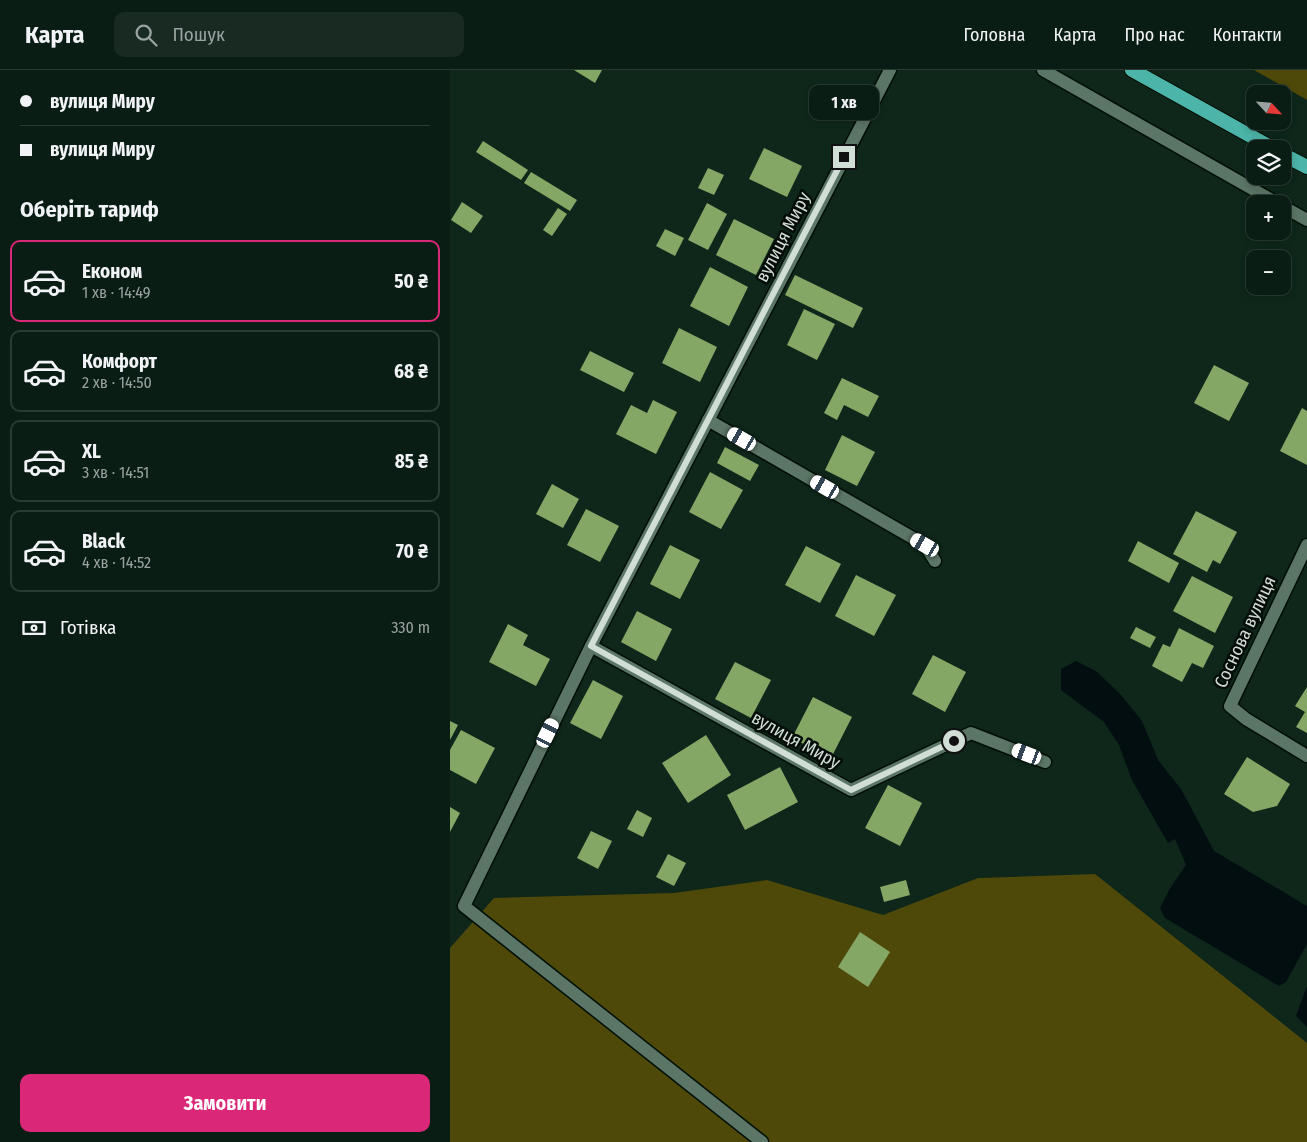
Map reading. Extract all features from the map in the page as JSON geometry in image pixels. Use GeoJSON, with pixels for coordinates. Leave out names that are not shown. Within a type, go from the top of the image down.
{"type":"FeatureCollection","features":[{"type":"Feature","properties":{"kind":"highway"},"geometry":{"type":"LineString","coordinates":[[1132,70],[1258,140]]}},
{"type":"Feature","properties":{"kind":"highway"},"geometry":{"type":"LineString","coordinates":[[1291,159],[1307,167]]}},
{"type":"Feature","properties":{"kind":"street","name":"вулиця Миру"},"geometry":{"type":"LineString","coordinates":[[762,1142],[464,906],[591,646],[890,70]]}},
{"type":"Feature","properties":{"kind":"street"},"geometry":{"type":"LineString","coordinates":[[1043,70],[1263,195]]}},
{"type":"Feature","properties":{"kind":"street"},"geometry":{"type":"LineString","coordinates":[[1291,211],[1307,220]]}},
{"type":"Feature","properties":{"kind":"street"},"geometry":{"type":"LineString","coordinates":[[708,420],[925,545],[936,561]]}},
{"type":"Feature","properties":{"kind":"street","name":"Соснова вулиця"},"geometry":{"type":"LineString","coordinates":[[1307,545],[1230,706],[1246,719],[1307,756]]}},
{"type":"Feature","properties":{"kind":"street","name":"вулиця Миру"},"geometry":{"type":"LineString","coordinates":[[591,646],[851,790],[971,733],[1045,762]]}},
{"type":"Feature","properties":{"kind":"shaded area"},"geometry":{"type":"Polygon","coordinates":[[[1254,70],[1307,70],[1307,100],[1291,91],[1291,85],[1280,85],[1254,70]]]}},
{"type":"Feature","properties":{"kind":"shaded area"},"geometry":{"type":"Polygon","coordinates":[[[1076,661],[1096,671],[1120,694],[1142,721],[1158,760],[1181,789],[1214,851],[1307,906],[1307,944],[1286,982],[1279,986],[1165,918],[1160,908],[1169,890],[1186,865],[1175,839],[1168,843],[1132,780],[1119,745],[1104,722],[1061,690],[1061,669],[1076,661]]]}},
{"type":"Feature","properties":{"kind":"shaded area"},"geometry":{"type":"Polygon","coordinates":[[[1095,874],[1307,1043],[1307,1142],[450,1142],[450,948],[494,898],[674,893],[767,880],[883,915],[978,878],[1095,874]]]}},
{"type":"Feature","properties":{"kind":"shaded area"},"geometry":{"type":"Polygon","coordinates":[[[1307,986],[1307,1027],[1296,1016],[1307,986]]]}},
{"type":"Feature","properties":{"kind":"building"},"geometry":{"type":"Polygon","coordinates":[[[574,70],[602,70],[595,83],[574,70]]]}},
{"type":"Feature","properties":{"kind":"building"},"geometry":{"type":"Polygon","coordinates":[[[483,141],[528,170],[521,180],[476,152],[483,141]]]}},
{"type":"Feature","properties":{"kind":"building"},"geometry":{"type":"Polygon","coordinates":[[[764,148],[802,166],[787,197],[749,179],[764,148]]]}},
{"type":"Feature","properties":{"kind":"building"},"geometry":{"type":"Polygon","coordinates":[[[708,168],[724,175],[714,195],[698,188],[708,168]]]}},
{"type":"Feature","properties":{"kind":"building"},"geometry":{"type":"Polygon","coordinates":[[[531,172],[577,200],[570,211],[524,183],[531,172]]]}},
{"type":"Feature","properties":{"kind":"building"},"geometry":{"type":"Polygon","coordinates":[[[462,202],[483,216],[471,233],[451,220],[462,202]]]}},
{"type":"Feature","properties":{"kind":"building"},"geometry":{"type":"Polygon","coordinates":[[[707,203],[727,214],[708,250],[688,240],[707,203]]]}},
{"type":"Feature","properties":{"kind":"building"},"geometry":{"type":"Polygon","coordinates":[[[558,208],[567,214],[552,236],[543,230],[558,208]]]}},
{"type":"Feature","properties":{"kind":"building"},"geometry":{"type":"Polygon","coordinates":[[[734,219],[774,239],[756,275],[716,255],[734,219]]]}},
{"type":"Feature","properties":{"kind":"building"},"geometry":{"type":"Polygon","coordinates":[[[665,229],[684,238],[675,256],[656,246],[665,229]]]}},
{"type":"Feature","properties":{"kind":"building"},"geometry":{"type":"Polygon","coordinates":[[[710,267],[748,287],[729,326],[690,306],[710,267]]]}},
{"type":"Feature","properties":{"kind":"building"},"geometry":{"type":"Polygon","coordinates":[[[795,275],[863,308],[853,328],[785,295],[795,275]]]}},
{"type":"Feature","properties":{"kind":"building"},"geometry":{"type":"Polygon","coordinates":[[[804,309],[835,324],[817,360],[787,345],[804,309]]]}},
{"type":"Feature","properties":{"kind":"building"},"geometry":{"type":"Polygon","coordinates":[[[679,328],[717,347],[700,382],[662,363],[679,328]]]}},
{"type":"Feature","properties":{"kind":"building"},"geometry":{"type":"Polygon","coordinates":[[[590,351],[634,373],[624,392],[580,370],[590,351]]]}},
{"type":"Feature","properties":{"kind":"building"},"geometry":{"type":"Polygon","coordinates":[[[1214,365],[1249,383],[1229,421],[1194,403],[1214,365]]]}},
{"type":"Feature","properties":{"kind":"building"},"geometry":{"type":"Polygon","coordinates":[[[842,378],[879,396],[868,417],[844,405],[837,420],[824,413],[842,378]]]}},
{"type":"Feature","properties":{"kind":"building"},"geometry":{"type":"Polygon","coordinates":[[[653,400],[677,412],[656,454],[616,434],[631,405],[647,413],[653,400]]]}},
{"type":"Feature","properties":{"kind":"building"},"geometry":{"type":"Polygon","coordinates":[[[1302,408],[1307,411],[1307,465],[1280,451],[1302,408]]]}},
{"type":"Feature","properties":{"kind":"building"},"geometry":{"type":"Polygon","coordinates":[[[842,435],[875,452],[857,486],[825,470],[842,435]]]}},
{"type":"Feature","properties":{"kind":"building"},"geometry":{"type":"Polygon","coordinates":[[[725,447],[759,465],[750,481],[717,463],[725,447]]]}},
{"type":"Feature","properties":{"kind":"building"},"geometry":{"type":"Polygon","coordinates":[[[710,472],[743,490],[721,529],[689,512],[710,472]]]}},
{"type":"Feature","properties":{"kind":"building"},"geometry":{"type":"Polygon","coordinates":[[[552,484],[579,499],[563,528],[536,514],[552,484]]]}},
{"type":"Feature","properties":{"kind":"building"},"geometry":{"type":"Polygon","coordinates":[[[586,509],[619,526],[600,562],[567,545],[586,509]]]}},
{"type":"Feature","properties":{"kind":"building"},"geometry":{"type":"Polygon","coordinates":[[[1196,511],[1237,532],[1220,564],[1213,560],[1207,572],[1173,554],[1196,511]]]}},
{"type":"Feature","properties":{"kind":"building"},"geometry":{"type":"Polygon","coordinates":[[[1138,541],[1179,563],[1169,583],[1128,561],[1138,541]]]}},
{"type":"Feature","properties":{"kind":"building"},"geometry":{"type":"Polygon","coordinates":[[[670,545],[700,560],[680,599],[650,584],[670,545]]]}},
{"type":"Feature","properties":{"kind":"building"},"geometry":{"type":"Polygon","coordinates":[[[806,546],[841,564],[820,603],[785,585],[806,546]]]}},
{"type":"Feature","properties":{"kind":"building"},"geometry":{"type":"Polygon","coordinates":[[[856,575],[896,595],[874,636],[835,616],[856,575]]]}},
{"type":"Feature","properties":{"kind":"building"},"geometry":{"type":"Polygon","coordinates":[[[1192,576],[1233,597],[1215,633],[1173,611],[1192,576]]]}},
{"type":"Feature","properties":{"kind":"building"},"geometry":{"type":"Polygon","coordinates":[[[637,611],[672,629],[656,661],[621,642],[637,611]]]}},
{"type":"Feature","properties":{"kind":"building"},"geometry":{"type":"Polygon","coordinates":[[[508,624],[528,635],[523,645],[550,659],[536,686],[489,662],[508,624]]]}},
{"type":"Feature","properties":{"kind":"building"},"geometry":{"type":"Polygon","coordinates":[[[1136,627],[1156,637],[1150,648],[1130,638],[1136,627]]]}},
{"type":"Feature","properties":{"kind":"building"},"geometry":{"type":"Polygon","coordinates":[[[1179,628],[1214,646],[1203,668],[1192,663],[1182,682],[1152,666],[1163,644],[1170,647],[1179,628]]]}},
{"type":"Feature","properties":{"kind":"building"},"geometry":{"type":"Polygon","coordinates":[[[933,655],[966,672],[945,712],[912,694],[933,655]]]}},
{"type":"Feature","properties":{"kind":"building"},"geometry":{"type":"Polygon","coordinates":[[[735,662],[771,680],[751,718],[715,699],[735,662]]]}},
{"type":"Feature","properties":{"kind":"building"},"geometry":{"type":"Polygon","coordinates":[[[593,680],[623,696],[601,739],[570,723],[593,680]]]}},
{"type":"Feature","properties":{"kind":"building"},"geometry":{"type":"Polygon","coordinates":[[[1307,687],[1307,733],[1296,727],[1305,712],[1295,706],[1307,687]]]}},
{"type":"Feature","properties":{"kind":"building"},"geometry":{"type":"Polygon","coordinates":[[[813,697],[852,717],[831,758],[792,738],[813,697]]]}},
{"type":"Feature","properties":{"kind":"building"},"geometry":{"type":"Polygon","coordinates":[[[450,721],[458,725],[450,740],[450,721]]]}},
{"type":"Feature","properties":{"kind":"building"},"geometry":{"type":"Polygon","coordinates":[[[461,730],[495,748],[476,784],[450,770],[450,750],[461,730]]]}},
{"type":"Feature","properties":{"kind":"building"},"geometry":{"type":"Polygon","coordinates":[[[706,735],[731,775],[688,803],[662,763],[706,735]]]}},
{"type":"Feature","properties":{"kind":"building"},"geometry":{"type":"Polygon","coordinates":[[[1247,757],[1290,784],[1277,806],[1253,812],[1224,794],[1247,757]]]}},
{"type":"Feature","properties":{"kind":"building"},"geometry":{"type":"Polygon","coordinates":[[[780,767],[798,802],[745,830],[727,795],[780,767]]]}},
{"type":"Feature","properties":{"kind":"building"},"geometry":{"type":"Polygon","coordinates":[[[888,785],[922,803],[900,846],[865,828],[888,785]]]}},
{"type":"Feature","properties":{"kind":"building"},"geometry":{"type":"Polygon","coordinates":[[[450,807],[460,813],[450,832],[450,807]]]}},
{"type":"Feature","properties":{"kind":"building"},"geometry":{"type":"Polygon","coordinates":[[[637,810],[652,818],[643,837],[627,829],[637,810]]]}},
{"type":"Feature","properties":{"kind":"building"},"geometry":{"type":"Polygon","coordinates":[[[591,831],[612,841],[598,869],[577,858],[591,831]]]}},
{"type":"Feature","properties":{"kind":"building"},"geometry":{"type":"Polygon","coordinates":[[[668,854],[686,863],[674,886],[656,877],[668,854]]]}},
{"type":"Feature","properties":{"kind":"building"},"geometry":{"type":"Polygon","coordinates":[[[906,880],[910,895],[884,902],[880,887],[906,880]]]}},
{"type":"Feature","properties":{"kind":"building"},"geometry":{"type":"Polygon","coordinates":[[[860,932],[890,952],[868,987],[838,967],[860,932]]]}},
{"type":"Feature","properties":{"kind":"route"},"geometry":{"type":"LineString","coordinates":[[844,157],[591,646],[851,790],[954,741]]}}]}
